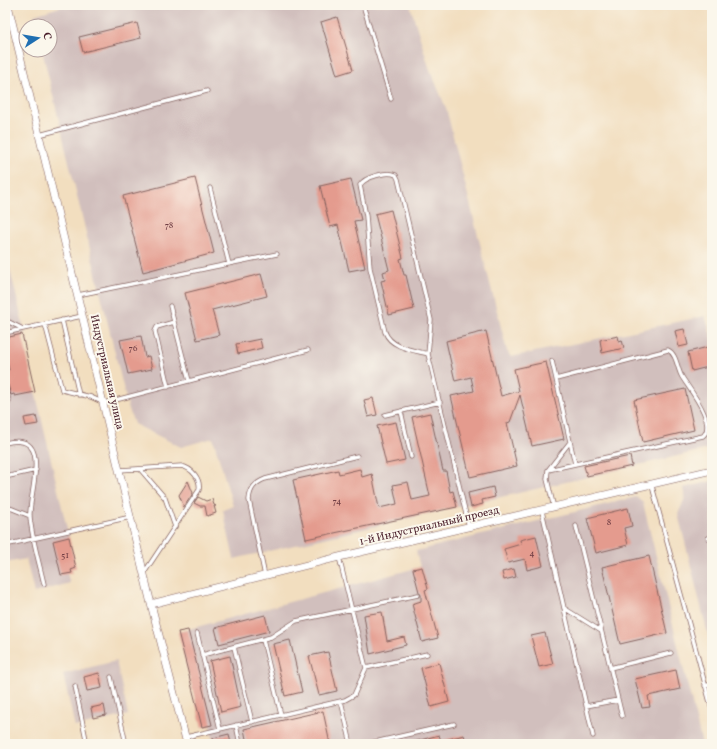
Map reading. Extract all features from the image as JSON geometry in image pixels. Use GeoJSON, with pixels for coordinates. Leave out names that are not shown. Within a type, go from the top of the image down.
{"type":"FeatureCollection","features":[{"type":"Feature","properties":{"kind":"street","name":"Индустриальная улица"},"geometry":{"type":"LineString","coordinates":[[8,5],[151,604],[186,741]]}},
{"type":"Feature","properties":{"kind":"street","name":"1-й Индустриальный проезд"},"geometry":{"type":"LineString","coordinates":[[151,604],[469,527],[652,486],[712,470]]}},
{"type":"Feature","properties":{"kind":"lane"},"geometry":{"type":"LineString","coordinates":[[363,5],[390,99]]}},
{"type":"Feature","properties":{"kind":"lane"},"geometry":{"type":"LineString","coordinates":[[39,135],[207,91]]}},
{"type":"Feature","properties":{"kind":"lane"},"geometry":{"type":"LineString","coordinates":[[428,354],[396,345],[388,339],[385,332],[370,268],[366,216],[360,190],[360,185],[365,179],[388,173],[396,175],[398,179],[431,320],[428,354],[469,527]]}},
{"type":"Feature","properties":{"kind":"lane"},"geometry":{"type":"LineString","coordinates":[[210,188],[229,264]]}},
{"type":"Feature","properties":{"kind":"lane"},"geometry":{"type":"LineString","coordinates":[[78,295],[277,254]]}},
{"type":"Feature","properties":{"kind":"lane"},"geometry":{"type":"LineString","coordinates":[[170,306],[189,382]]}},
{"type":"Feature","properties":{"kind":"lane"},"geometry":{"type":"LineString","coordinates":[[5,333],[83,316]]}},
{"type":"Feature","properties":{"kind":"lane"},"geometry":{"type":"LineString","coordinates":[[5,320],[22,329]]}},
{"type":"Feature","properties":{"kind":"lane"},"geometry":{"type":"LineString","coordinates":[[62,320],[78,394]]}},
{"type":"Feature","properties":{"kind":"lane"},"geometry":{"type":"LineString","coordinates":[[168,387],[155,331],[157,327],[174,322]]}},
{"type":"Feature","properties":{"kind":"lane"},"geometry":{"type":"LineString","coordinates":[[45,324],[60,387],[65,392],[91,397],[104,403],[308,350]]}},
{"type":"Feature","properties":{"kind":"lane"},"geometry":{"type":"LineString","coordinates":[[548,470],[703,436],[710,429],[710,418],[707,412],[682,376],[673,353],[668,350],[556,378]]}},
{"type":"Feature","properties":{"kind":"lane"},"geometry":{"type":"LineString","coordinates":[[552,362],[575,464]]}},
{"type":"Feature","properties":{"kind":"lane"},"geometry":{"type":"LineString","coordinates":[[5,386],[9,401],[5,409]]}},
{"type":"Feature","properties":{"kind":"lane"},"geometry":{"type":"LineString","coordinates":[[385,415],[440,402]]}},
{"type":"Feature","properties":{"kind":"lane"},"geometry":{"type":"LineString","coordinates":[[401,411],[411,457]]}},
{"type":"Feature","properties":{"kind":"lane"},"geometry":{"type":"LineString","coordinates":[[5,443],[18,441],[28,445],[34,454],[36,470],[30,516],[44,584]]}},
{"type":"Feature","properties":{"kind":"lane"},"geometry":{"type":"LineString","coordinates":[[554,508],[547,479],[548,470],[570,442]]}},
{"type":"Feature","properties":{"kind":"lane"},"geometry":{"type":"LineString","coordinates":[[265,576],[249,500],[250,492],[253,486],[265,479],[357,456]]}},
{"type":"Feature","properties":{"kind":"lane"},"geometry":{"type":"LineString","coordinates":[[120,470],[181,466],[190,470],[197,477],[200,485],[199,490],[144,573]]}},
{"type":"Feature","properties":{"kind":"lane"},"geometry":{"type":"LineString","coordinates":[[140,469],[165,498],[175,527]]}},
{"type":"Feature","properties":{"kind":"lane"},"geometry":{"type":"LineString","coordinates":[[5,477],[36,470]]}},
{"type":"Feature","properties":{"kind":"lane"},"geometry":{"type":"LineString","coordinates":[[652,486],[712,710]]}},
{"type":"Feature","properties":{"kind":"lane"},"geometry":{"type":"LineString","coordinates":[[5,506],[30,516]]}},
{"type":"Feature","properties":{"kind":"lane"},"geometry":{"type":"LineString","coordinates":[[542,511],[592,736]]}},
{"type":"Feature","properties":{"kind":"lane"},"geometry":{"type":"LineString","coordinates":[[5,544],[131,517]]}},
{"type":"Feature","properties":{"kind":"lane"},"geometry":{"type":"LineString","coordinates":[[576,526],[622,716]]}},
{"type":"Feature","properties":{"kind":"lane"},"geometry":{"type":"LineString","coordinates":[[186,741],[220,729],[341,701],[354,695],[366,668],[339,558]]}},
{"type":"Feature","properties":{"kind":"lane"},"geometry":{"type":"LineString","coordinates":[[202,655],[263,640],[275,635],[296,621],[418,595]]}},
{"type":"Feature","properties":{"kind":"lane"},"geometry":{"type":"LineString","coordinates":[[564,608],[601,631]]}},
{"type":"Feature","properties":{"kind":"lane"},"geometry":{"type":"LineString","coordinates":[[197,633],[220,729]]}},
{"type":"Feature","properties":{"kind":"lane"},"geometry":{"type":"LineString","coordinates":[[263,640],[281,715]]}},
{"type":"Feature","properties":{"kind":"lane"},"geometry":{"type":"LineString","coordinates":[[234,647],[252,722]]}},
{"type":"Feature","properties":{"kind":"lane"},"geometry":{"type":"LineString","coordinates":[[610,668],[671,653]]}},
{"type":"Feature","properties":{"kind":"lane"},"geometry":{"type":"LineString","coordinates":[[366,668],[427,654]]}},
{"type":"Feature","properties":{"kind":"lane"},"geometry":{"type":"LineString","coordinates":[[111,677],[126,744]]}},
{"type":"Feature","properties":{"kind":"lane"},"geometry":{"type":"LineString","coordinates":[[705,686],[712,684]]}},
{"type":"Feature","properties":{"kind":"lane"},"geometry":{"type":"LineString","coordinates":[[74,686],[87,744]]}},
{"type":"Feature","properties":{"kind":"lane"},"geometry":{"type":"LineString","coordinates":[[586,706],[618,700]]}},
{"type":"Feature","properties":{"kind":"lane"},"geometry":{"type":"LineString","coordinates":[[341,701],[351,744]]}},
{"type":"Feature","properties":{"kind":"lane"},"geometry":{"type":"LineString","coordinates":[[366,744],[454,724]]}},
{"type":"Feature","properties":{"kind":"lane"},"geometry":{"type":"LineString","coordinates":[[236,726],[240,744]]}},
{"type":"Feature","properties":{"kind":"shaded area"},"geometry":{"type":"Polygon","coordinates":[[[66,5],[410,5],[429,67],[446,108],[507,351],[511,357],[705,316],[712,339],[712,448],[234,559],[223,510],[233,506],[213,438],[181,447],[134,424],[127,403],[44,58],[58,58],[58,18],[35,18],[34,15],[66,5]]]}},
{"type":"Feature","properties":{"kind":"shaded area"},"geometry":{"type":"Polygon","coordinates":[[[5,248],[25,333],[22,334],[76,568],[72,569],[72,573],[67,574],[70,583],[34,593],[26,559],[5,563],[5,248]]]}},
{"type":"Feature","properties":{"kind":"shaded area"},"geometry":{"type":"Polygon","coordinates":[[[712,481],[712,651],[678,514],[685,498],[683,488],[712,481]]]}},
{"type":"Feature","properties":{"kind":"shaded area"},"geometry":{"type":"Polygon","coordinates":[[[636,497],[643,503],[702,744],[214,744],[210,726],[202,727],[178,632],[420,567],[416,551],[636,497]]]}},
{"type":"Feature","properties":{"kind":"shaded area"},"geometry":{"type":"Polygon","coordinates":[[[116,661],[128,715],[75,727],[63,674],[116,661]]]}},
{"type":"Feature","properties":{"kind":"building"},"geometry":{"type":"Polygon","coordinates":[[[337,17],[353,70],[337,75],[321,22],[337,17]]]}},
{"type":"Feature","properties":{"kind":"building"},"geometry":{"type":"Polygon","coordinates":[[[137,23],[141,38],[83,52],[79,37],[137,23]]]}},
{"type":"Feature","properties":{"kind":"building"},"geometry":{"type":"Polygon","coordinates":[[[195,178],[214,253],[143,272],[123,196],[195,178]]]}},
{"type":"Feature","properties":{"kind":"building"},"geometry":{"type":"Polygon","coordinates":[[[351,179],[361,220],[354,221],[365,268],[349,271],[338,225],[330,227],[320,186],[351,179]]]}},
{"type":"Feature","properties":{"kind":"building"},"geometry":{"type":"Polygon","coordinates":[[[391,210],[403,258],[400,259],[404,275],[406,275],[414,309],[389,315],[381,281],[385,280],[383,272],[389,270],[375,214],[391,210]]]}},
{"type":"Feature","properties":{"kind":"building"},"geometry":{"type":"Polygon","coordinates":[[[261,274],[267,296],[212,310],[219,335],[197,340],[185,293],[261,274]]]}},
{"type":"Feature","properties":{"kind":"building"},"geometry":{"type":"Polygon","coordinates":[[[684,329],[688,345],[679,347],[675,331],[684,329]]]}},
{"type":"Feature","properties":{"kind":"building"},"geometry":{"type":"Polygon","coordinates":[[[486,331],[501,396],[519,391],[514,369],[546,362],[564,439],[532,446],[520,395],[510,422],[507,423],[517,466],[470,477],[451,396],[474,391],[471,377],[455,381],[446,341],[486,331]]]}},
{"type":"Feature","properties":{"kind":"building"},"geometry":{"type":"Polygon","coordinates":[[[22,334],[35,392],[15,396],[14,394],[11,395],[8,385],[5,383],[5,370],[9,370],[5,352],[5,338],[22,334]]]}},
{"type":"Feature","properties":{"kind":"building"},"geometry":{"type":"Polygon","coordinates":[[[141,336],[145,357],[149,356],[152,369],[128,374],[120,340],[141,336]]]}},
{"type":"Feature","properties":{"kind":"building"},"geometry":{"type":"Polygon","coordinates":[[[618,336],[619,341],[622,340],[624,348],[602,353],[600,340],[618,336]]]}},
{"type":"Feature","properties":{"kind":"building"},"geometry":{"type":"Polygon","coordinates":[[[260,339],[262,348],[238,354],[236,344],[260,339]]]}},
{"type":"Feature","properties":{"kind":"building"},"geometry":{"type":"Polygon","coordinates":[[[712,346],[712,366],[692,371],[688,352],[712,346]]]}},
{"type":"Feature","properties":{"kind":"building"},"geometry":{"type":"Polygon","coordinates":[[[685,389],[694,430],[643,442],[634,400],[685,389]]]}},
{"type":"Feature","properties":{"kind":"building"},"geometry":{"type":"Polygon","coordinates":[[[373,398],[377,415],[368,417],[364,400],[373,398]]]}},
{"type":"Feature","properties":{"kind":"building"},"geometry":{"type":"Polygon","coordinates":[[[430,413],[443,471],[446,471],[450,492],[453,491],[457,507],[306,539],[293,480],[338,470],[339,474],[360,469],[362,477],[372,474],[379,508],[397,504],[393,485],[408,482],[412,500],[430,496],[412,417],[430,413]]]}},
{"type":"Feature","properties":{"kind":"building"},"geometry":{"type":"Polygon","coordinates":[[[36,416],[38,424],[26,426],[24,418],[36,416]]]}},
{"type":"Feature","properties":{"kind":"building"},"geometry":{"type":"Polygon","coordinates":[[[396,422],[405,460],[386,464],[377,426],[396,422]]]}},
{"type":"Feature","properties":{"kind":"building"},"geometry":{"type":"Polygon","coordinates":[[[630,456],[632,466],[587,476],[584,466],[630,456]]]}},
{"type":"Feature","properties":{"kind":"building"},"geometry":{"type":"Polygon","coordinates":[[[188,481],[193,493],[184,507],[179,495],[188,481]]]}},
{"type":"Feature","properties":{"kind":"building"},"geometry":{"type":"Polygon","coordinates":[[[493,487],[495,497],[482,500],[483,504],[471,507],[468,493],[493,487]]]}},
{"type":"Feature","properties":{"kind":"building"},"geometry":{"type":"Polygon","coordinates":[[[198,497],[206,501],[212,499],[214,505],[216,506],[214,506],[216,513],[207,516],[205,506],[200,506],[194,503],[198,497]]]}},
{"type":"Feature","properties":{"kind":"building"},"geometry":{"type":"Polygon","coordinates":[[[628,508],[632,526],[624,528],[628,545],[596,553],[587,518],[628,508]]]}},
{"type":"Feature","properties":{"kind":"building"},"geometry":{"type":"Polygon","coordinates":[[[536,536],[543,566],[527,570],[525,559],[508,563],[504,549],[521,544],[520,540],[536,536]]]}},
{"type":"Feature","properties":{"kind":"building"},"geometry":{"type":"Polygon","coordinates":[[[69,537],[76,568],[71,570],[72,573],[61,575],[53,541],[69,537]]]}},
{"type":"Feature","properties":{"kind":"building"},"geometry":{"type":"Polygon","coordinates":[[[649,556],[667,633],[620,644],[602,567],[649,556]]]}},
{"type":"Feature","properties":{"kind":"building"},"geometry":{"type":"Polygon","coordinates":[[[422,567],[428,589],[425,590],[438,638],[422,642],[412,604],[421,601],[421,595],[413,569],[422,567]]]}},
{"type":"Feature","properties":{"kind":"building"},"geometry":{"type":"Polygon","coordinates":[[[514,569],[516,577],[504,580],[502,572],[514,569]]]}},
{"type":"Feature","properties":{"kind":"building"},"geometry":{"type":"Polygon","coordinates":[[[382,612],[387,641],[404,637],[406,645],[370,654],[364,615],[382,612]]]}},
{"type":"Feature","properties":{"kind":"building"},"geometry":{"type":"Polygon","coordinates":[[[265,615],[269,631],[219,644],[215,628],[265,615]]]}},
{"type":"Feature","properties":{"kind":"building"},"geometry":{"type":"Polygon","coordinates":[[[188,630],[212,725],[202,727],[178,632],[188,630]]]}},
{"type":"Feature","properties":{"kind":"building"},"geometry":{"type":"Polygon","coordinates":[[[545,633],[553,664],[539,667],[531,636],[545,633]]]}},
{"type":"Feature","properties":{"kind":"building"},"geometry":{"type":"Polygon","coordinates":[[[290,640],[302,692],[285,696],[273,644],[290,640]]]}},
{"type":"Feature","properties":{"kind":"building"},"geometry":{"type":"Polygon","coordinates":[[[328,652],[337,691],[319,695],[309,656],[328,652]]]}},
{"type":"Feature","properties":{"kind":"building"},"geometry":{"type":"Polygon","coordinates":[[[230,656],[241,707],[221,712],[210,661],[230,656]]]}},
{"type":"Feature","properties":{"kind":"building"},"geometry":{"type":"Polygon","coordinates":[[[439,663],[449,702],[431,707],[421,668],[439,663]]]}},
{"type":"Feature","properties":{"kind":"building"},"geometry":{"type":"Polygon","coordinates":[[[676,670],[680,689],[648,696],[650,707],[642,708],[635,679],[676,670]]]}},
{"type":"Feature","properties":{"kind":"building"},"geometry":{"type":"Polygon","coordinates":[[[99,673],[102,688],[87,691],[84,677],[99,673]]]}},
{"type":"Feature","properties":{"kind":"building"},"geometry":{"type":"Polygon","coordinates":[[[104,705],[106,715],[93,718],[91,708],[104,705]]]}},
{"type":"Feature","properties":{"kind":"building"},"geometry":{"type":"Polygon","coordinates":[[[323,711],[330,744],[247,744],[244,729],[323,711]]]}},
{"type":"Feature","properties":{"kind":"building"},"geometry":{"type":"Polygon","coordinates":[[[229,734],[231,744],[214,744],[213,738],[229,734]]]}},
{"type":"Feature","properties":{"kind":"building"},"geometry":{"type":"Polygon","coordinates":[[[439,735],[441,741],[464,735],[467,744],[413,744],[413,742],[439,735]]]}}]}
